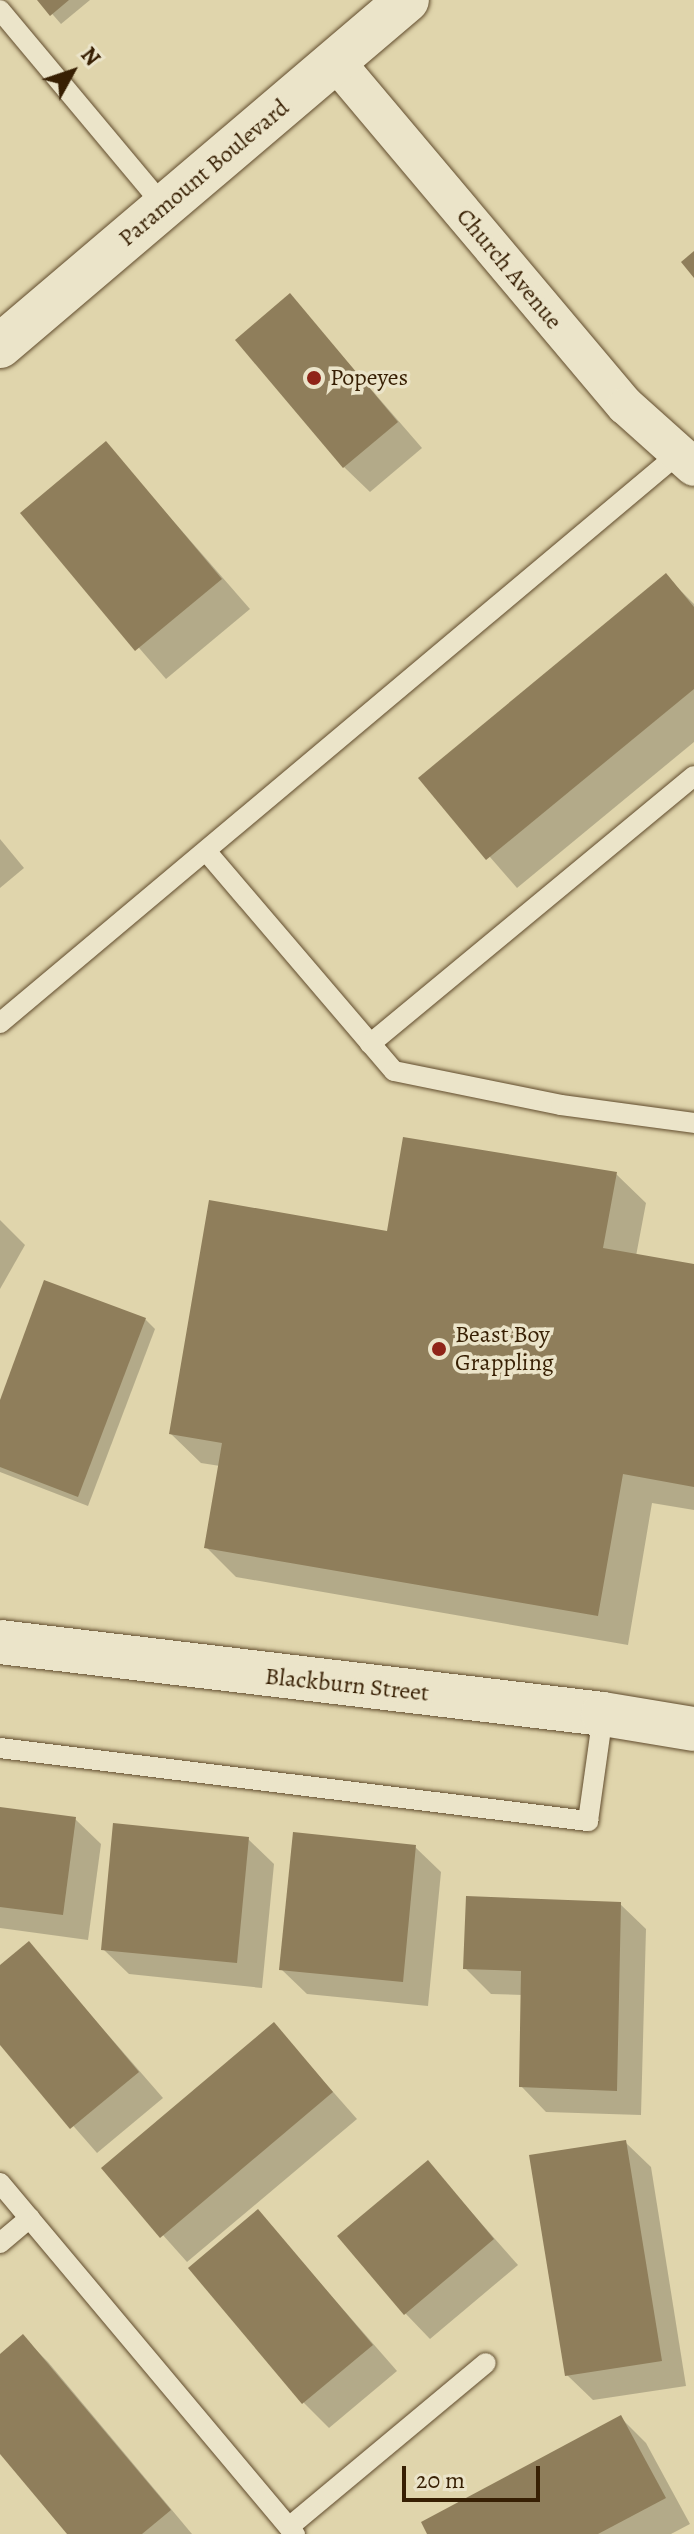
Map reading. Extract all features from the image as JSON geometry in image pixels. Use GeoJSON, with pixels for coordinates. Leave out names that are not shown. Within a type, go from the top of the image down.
{"type":"FeatureCollection","features":[{"type":"Feature","properties":{"kind":"street","name":"Paramount Boulevard"},"geometry":{"type":"LineString","coordinates":[[0,346],[407,0]]}},
{"type":"Feature","properties":{"kind":"street","name":"Church Avenue"},"geometry":{"type":"LineString","coordinates":[[335,61],[585,359],[686,461]]}},
{"type":"Feature","properties":{"kind":"street","name":"Blackburn Street"},"geometry":{"type":"LineString","coordinates":[[0,1642],[603,1714],[694,1729]]}},
{"type":"Feature","properties":{"kind":"lane"},"geometry":{"type":"LineString","coordinates":[[0,10],[164,206]]}},
{"type":"Feature","properties":{"kind":"lane"},"geometry":{"type":"LineString","coordinates":[[0,1023],[206,851],[686,461]]}},
{"type":"Feature","properties":{"kind":"lane"},"geometry":{"type":"LineString","coordinates":[[370,1044],[694,776]]}},
{"type":"Feature","properties":{"kind":"lane"},"geometry":{"type":"LineString","coordinates":[[206,851],[394,1071],[561,1105],[694,1123]]}},
{"type":"Feature","properties":{"kind":"lane"},"geometry":{"type":"LineString","coordinates":[[0,1748],[588,1821],[603,1714]]}},
{"type":"Feature","properties":{"kind":"lane"},"geometry":{"type":"LineString","coordinates":[[0,2183],[292,2530],[486,2363]]}},
{"type":"Feature","properties":{"kind":"lane"},"geometry":{"type":"LineString","coordinates":[[0,2243],[30,2218]]}},
{"type":"Feature","properties":{"kind":"building"},"geometry":{"type":"Polygon","coordinates":[[[37,0],[69,0],[50,16],[37,0]]]}},
{"type":"Feature","properties":{"kind":"building"},"geometry":{"type":"Polygon","coordinates":[[[694,251],[694,278],[681,262],[694,251]]]}},
{"type":"Feature","properties":{"kind":"building"},"geometry":{"type":"Polygon","coordinates":[[[290,293],[398,422],[343,468],[235,340],[290,293]]]}},
{"type":"Feature","properties":{"kind":"building"},"geometry":{"type":"Polygon","coordinates":[[[106,441],[222,579],[135,651],[20,513],[106,441]]]}},
{"type":"Feature","properties":{"kind":"building"},"geometry":{"type":"Polygon","coordinates":[[[666,573],[694,607],[694,689],[486,860],[418,778],[666,573]]]}},
{"type":"Feature","properties":{"kind":"building","name":"Beast Boy Grappling"},"geometry":{"type":"Polygon","coordinates":[[[403,1137],[617,1172],[603,1248],[694,1264],[694,1487],[623,1474],[598,1616],[204,1548],[222,1443],[169,1434],[209,1200],[387,1231],[403,1137]]]}},
{"type":"Feature","properties":{"kind":"building"},"geometry":{"type":"Polygon","coordinates":[[[44,1280],[146,1318],[78,1497],[0,1467],[0,1400],[44,1280]]]}},
{"type":"Feature","properties":{"kind":"building"},"geometry":{"type":"Polygon","coordinates":[[[0,1807],[76,1817],[63,1915],[0,1907],[0,1807]]]}},
{"type":"Feature","properties":{"kind":"building"},"geometry":{"type":"Polygon","coordinates":[[[113,1823],[249,1837],[237,1963],[101,1950],[113,1823]]]}},
{"type":"Feature","properties":{"kind":"building"},"geometry":{"type":"Polygon","coordinates":[[[293,1832],[416,1845],[403,1982],[279,1970],[293,1832]]]}},
{"type":"Feature","properties":{"kind":"building"},"geometry":{"type":"Polygon","coordinates":[[[466,1896],[621,1902],[617,2091],[519,2087],[521,1971],[463,1969],[466,1896]]]}},
{"type":"Feature","properties":{"kind":"building"},"geometry":{"type":"Polygon","coordinates":[[[29,1941],[139,2072],[70,2129],[0,2045],[0,1965],[29,1941]]]}},
{"type":"Feature","properties":{"kind":"building"},"geometry":{"type":"Polygon","coordinates":[[[274,2022],[333,2092],[160,2238],[101,2168],[274,2022]]]}},
{"type":"Feature","properties":{"kind":"building"},"geometry":{"type":"Polygon","coordinates":[[[626,2140],[662,2361],[565,2376],[529,2155],[626,2140]]]}},
{"type":"Feature","properties":{"kind":"building"},"geometry":{"type":"Polygon","coordinates":[[[428,2160],[494,2239],[404,2315],[337,2236],[428,2160]]]}},
{"type":"Feature","properties":{"kind":"building"},"geometry":{"type":"Polygon","coordinates":[[[258,2209],[373,2345],[302,2404],[188,2268],[258,2209]]]}},
{"type":"Feature","properties":{"kind":"building"},"geometry":{"type":"Polygon","coordinates":[[[23,2334],[171,2510],[142,2534],[67,2534],[0,2454],[0,2354],[23,2334]]]}},
{"type":"Feature","properties":{"kind":"building"},"geometry":{"type":"Polygon","coordinates":[[[621,2415],[666,2498],[598,2534],[427,2534],[421,2522],[621,2415]]]}},
{"type":"Feature","properties":{"kind":"place","name":"Popeyes"},"geometry":{"type":"Point","coordinates":[314,378]}},
{"type":"Feature","properties":{"kind":"place","name":"Beast Boy Grappling"},"geometry":{"type":"Point","coordinates":[439,1349]}}]}
